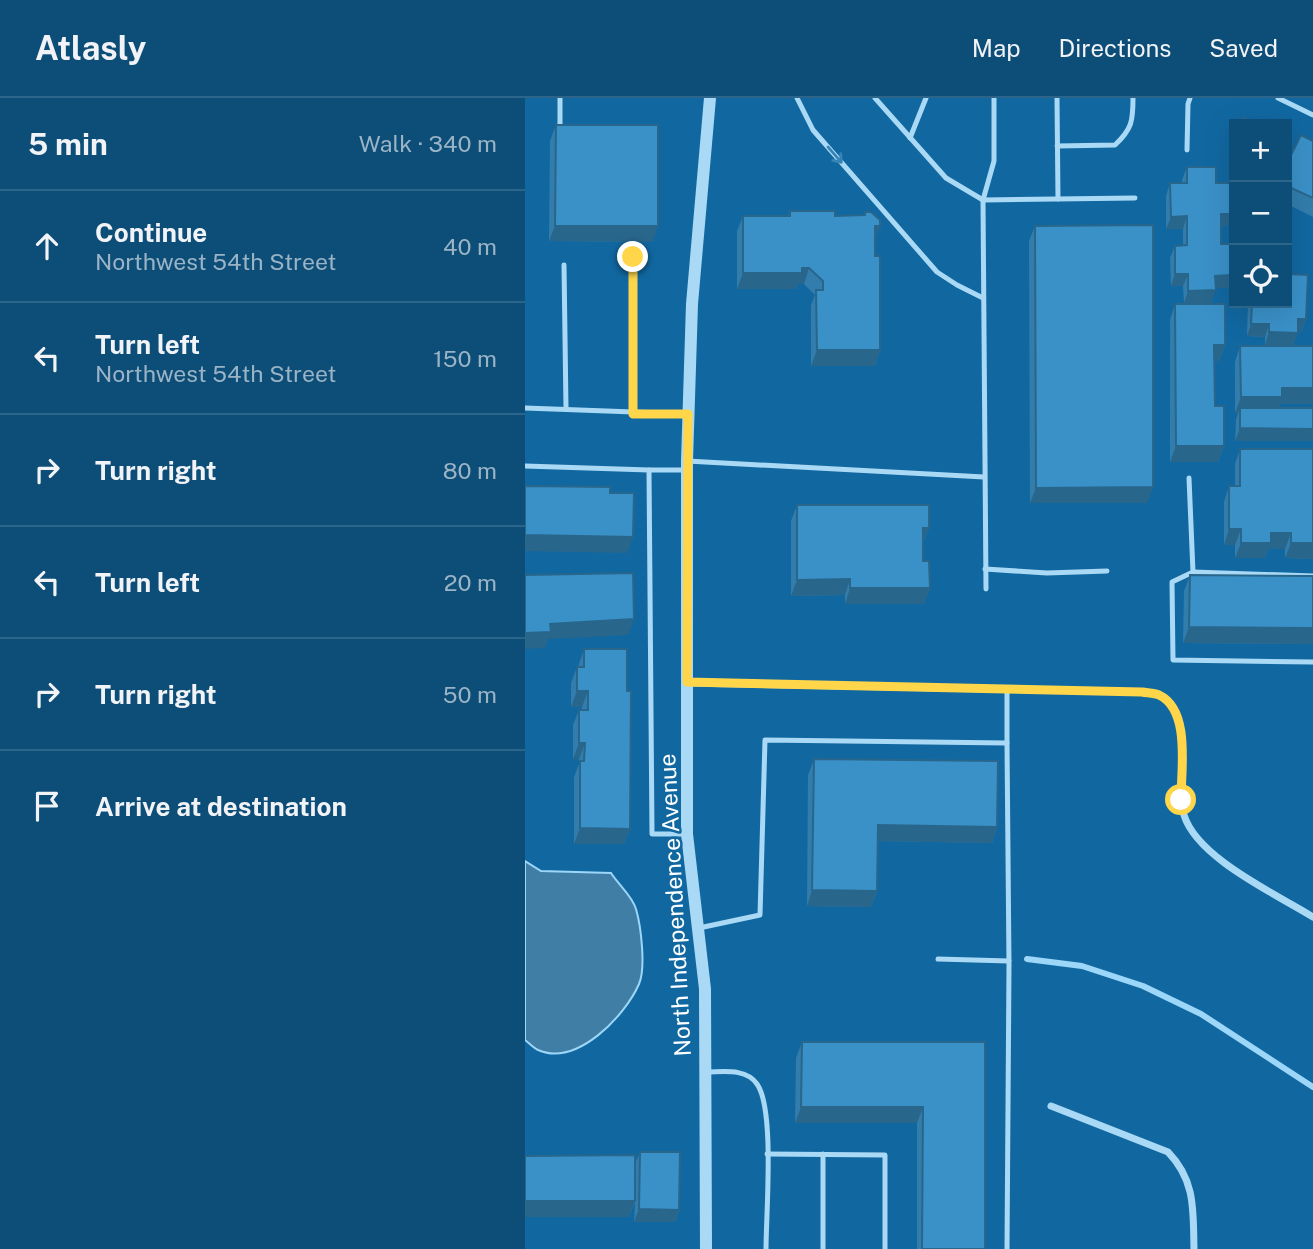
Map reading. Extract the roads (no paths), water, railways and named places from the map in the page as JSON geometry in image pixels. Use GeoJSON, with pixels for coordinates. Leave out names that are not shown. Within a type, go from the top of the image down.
{"type":"FeatureCollection","features":[{"type":"Feature","properties":{"kind":"street","name":"North Independence Avenue"},"geometry":{"type":"LineString","coordinates":[[706,1249],[705,989],[687,834],[687,465],[692,304],[711,98]]}},
{"type":"Feature","properties":{"kind":"street"},"geometry":{"type":"LineString","coordinates":[[687,682],[1158,694],[1170,703],[1179,718],[1181,800],[1184,817],[1191,832],[1205,849],[1224,863],[1313,917]]}},
{"type":"Feature","properties":{"kind":"street"},"geometry":{"type":"LineString","coordinates":[[1051,1106],[1168,1152],[1182,1167],[1190,1188],[1194,1249]]}},
{"type":"Feature","properties":{"kind":"lane"},"geometry":{"type":"LineString","coordinates":[[560,98],[561,133]]}},
{"type":"Feature","properties":{"kind":"lane"},"geometry":{"type":"LineString","coordinates":[[797,98],[813,130],[937,272],[983,298]]}},
{"type":"Feature","properties":{"kind":"lane"},"geometry":{"type":"LineString","coordinates":[[875,98],[946,178],[983,200],[1135,198]]}},
{"type":"Feature","properties":{"kind":"lane"},"geometry":{"type":"LineString","coordinates":[[910,138],[926,98]]}},
{"type":"Feature","properties":{"kind":"lane"},"geometry":{"type":"LineString","coordinates":[[986,589],[983,200],[994,161],[994,98]]}},
{"type":"Feature","properties":{"kind":"lane"},"geometry":{"type":"LineString","coordinates":[[1057,98],[1058,199]]}},
{"type":"Feature","properties":{"kind":"lane"},"geometry":{"type":"LineString","coordinates":[[1057,146],[1115,145],[1128,132],[1133,116],[1133,98]]}},
{"type":"Feature","properties":{"kind":"lane"},"geometry":{"type":"LineString","coordinates":[[1187,149],[1190,98]]}},
{"type":"Feature","properties":{"kind":"lane"},"geometry":{"type":"LineString","coordinates":[[1278,98],[1313,115]]}},
{"type":"Feature","properties":{"kind":"lane"},"geometry":{"type":"LineString","coordinates":[[633,257],[633,414]]}},
{"type":"Feature","properties":{"kind":"lane"},"geometry":{"type":"LineString","coordinates":[[564,265],[566,409]]}},
{"type":"Feature","properties":{"kind":"lane"},"geometry":{"type":"LineString","coordinates":[[525,408],[688,414]]}},
{"type":"Feature","properties":{"kind":"lane"},"geometry":{"type":"LineString","coordinates":[[525,466],[649,470],[687,465],[984,477]]}},
{"type":"Feature","properties":{"kind":"lane"},"geometry":{"type":"LineString","coordinates":[[649,470],[652,835],[687,834]]}},
{"type":"Feature","properties":{"kind":"lane"},"geometry":{"type":"LineString","coordinates":[[1189,478],[1193,572]]}},
{"type":"Feature","properties":{"kind":"lane"},"geometry":{"type":"LineString","coordinates":[[985,569],[1047,573],[1107,571]]}},
{"type":"Feature","properties":{"kind":"lane"},"geometry":{"type":"LineString","coordinates":[[1313,576],[1193,572],[1172,582],[1173,660],[1313,662]]}},
{"type":"Feature","properties":{"kind":"lane"},"geometry":{"type":"LineString","coordinates":[[1007,690],[1007,1249]]}},
{"type":"Feature","properties":{"kind":"lane"},"geometry":{"type":"LineString","coordinates":[[699,928],[760,915],[765,740],[1007,743]]}},
{"type":"Feature","properties":{"kind":"lane"},"geometry":{"type":"LineString","coordinates":[[938,959],[1009,961]]}},
{"type":"Feature","properties":{"kind":"lane"},"geometry":{"type":"LineString","coordinates":[[705,1072],[739,1072],[756,1082],[762,1097],[767,1121],[766,1249]]}},
{"type":"Feature","properties":{"kind":"lane"},"geometry":{"type":"LineString","coordinates":[[767,1154],[885,1155],[885,1249]]}},
{"type":"Feature","properties":{"kind":"lane"},"geometry":{"type":"LineString","coordinates":[[823,1154],[823,1249]]}},
{"type":"Feature","properties":{"kind":"water"},"geometry":{"type":"Polygon","coordinates":[[[525,861],[541,871],[611,873],[632,900],[638,916],[642,958],[639,984],[623,1010],[611,1023],[583,1045],[568,1051],[553,1053],[538,1050],[525,1040],[525,861]]]}},
{"type":"Feature","properties":{"kind":"waterway"},"geometry":{"type":"LineString","coordinates":[[1027,959],[1082,966],[1143,986],[1201,1014],[1313,1087]]}}]}
